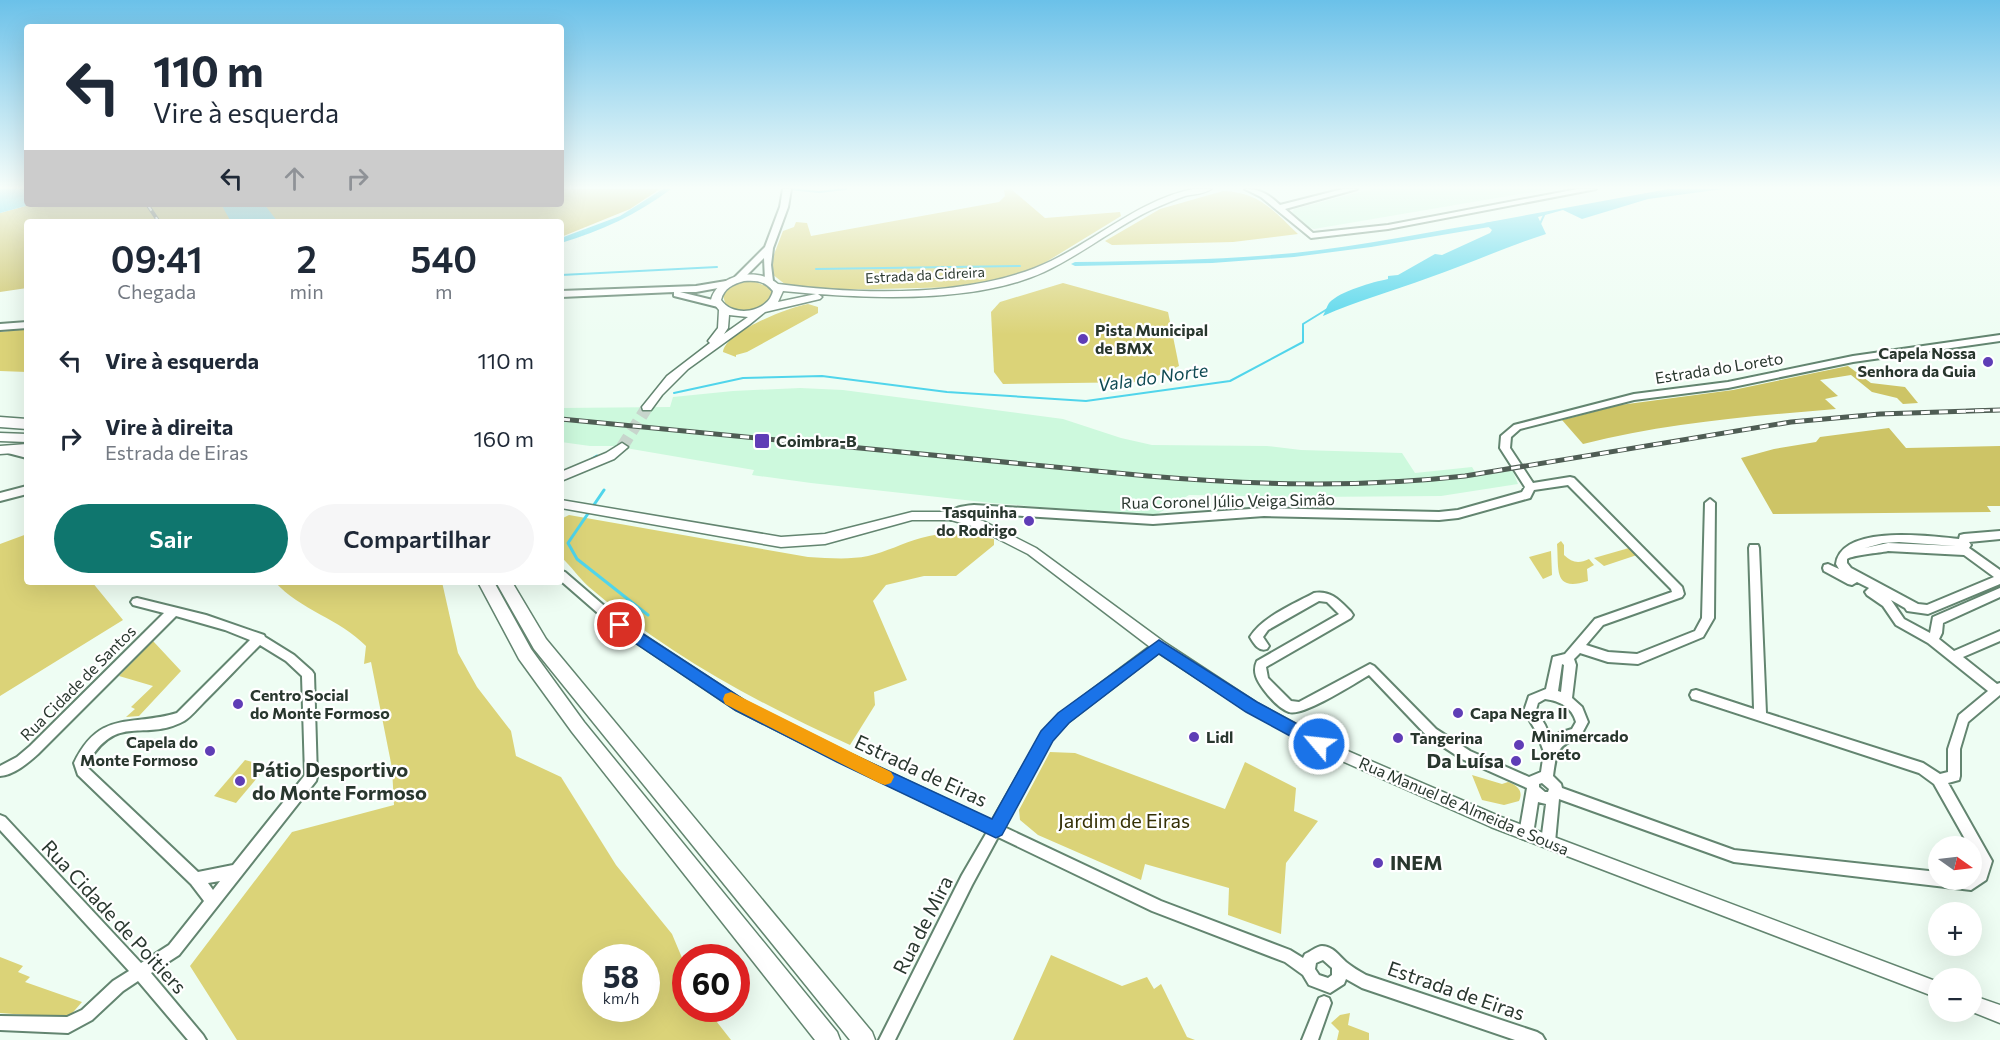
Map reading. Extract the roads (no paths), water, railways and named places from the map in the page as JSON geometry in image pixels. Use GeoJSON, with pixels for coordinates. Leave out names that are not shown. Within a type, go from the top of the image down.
{"type":"FeatureCollection","features":[{"type":"Feature","properties":{"kind":"highway"},"geometry":{"type":"LineString","coordinates":[[0,415],[24,416]]}},
{"type":"Feature","properties":{"kind":"highway"},"geometry":{"type":"LineString","coordinates":[[0,422],[24,424]]}},
{"type":"Feature","properties":{"kind":"highway"},"geometry":{"type":"LineString","coordinates":[[488,585],[525,654],[572,718],[828,1040]]}},
{"type":"Feature","properties":{"kind":"highway"},"geometry":{"type":"LineString","coordinates":[[506,585],[547,653],[858,1033]]}},
{"type":"Feature","properties":{"kind":"main road","name":"Estrada da Cidreira"},"geometry":{"type":"LineString","coordinates":[[707,350],[723,328],[718,292],[726,284],[738,279],[755,278],[773,284],[835,294],[941,292],[986,288],[1026,277],[1060,261],[1097,238]]}},
{"type":"Feature","properties":{"kind":"main road"},"geometry":{"type":"LineString","coordinates":[[766,308],[776,299],[773,284]]}},
{"type":"Feature","properties":{"kind":"main road","name":"Estrada da Cidreira"},"geometry":{"type":"LineString","coordinates":[[721,307],[742,314],[835,294]]}},
{"type":"Feature","properties":{"kind":"main road","name":"Estrada da Cidreira"},"geometry":{"type":"LineString","coordinates":[[647,407],[668,382],[707,350],[766,308]]}},
{"type":"Feature","properties":{"kind":"main road"},"geometry":{"type":"LineString","coordinates":[[0,437],[24,438]]}},
{"type":"Feature","properties":{"kind":"main road"},"geometry":{"type":"LineString","coordinates":[[564,474],[610,456],[622,447]]}},
{"type":"Feature","properties":{"kind":"main road"},"geometry":{"type":"LineString","coordinates":[[3,450],[24,448]]}},
{"type":"Feature","properties":{"kind":"main road","name":"Rua Manuel de Almeida e Sousa"},"geometry":{"type":"LineString","coordinates":[[569,507],[781,542],[825,538],[912,516],[951,516],[979,524],[1032,551],[1159,646],[1252,707],[1338,753],[1526,834],[1928,986]]}},
{"type":"Feature","properties":{"kind":"main road"},"geometry":{"type":"LineString","coordinates":[[1982,1007],[2000,1014]]}},
{"type":"Feature","properties":{"kind":"street"},"geometry":{"type":"LineString","coordinates":[[772,238],[767,265],[773,284]]}},
{"type":"Feature","properties":{"kind":"street"},"geometry":{"type":"LineString","coordinates":[[738,279],[769,248]]}},
{"type":"Feature","properties":{"kind":"street"},"geometry":{"type":"LineString","coordinates":[[564,294],[656,291],[726,284]]}},
{"type":"Feature","properties":{"kind":"street"},"geometry":{"type":"LineString","coordinates":[[656,291],[693,297],[721,307]]}},
{"type":"Feature","properties":{"kind":"street"},"geometry":{"type":"LineString","coordinates":[[0,327],[24,326]]}},
{"type":"Feature","properties":{"kind":"street","name":"Estrada do Loreto"},"geometry":{"type":"LineString","coordinates":[[1530,487],[1505,448],[1506,436],[1516,427],[1634,397],[1728,385],[1853,359],[2000,338]]}},
{"type":"Feature","properties":{"kind":"street"},"geometry":{"type":"LineString","coordinates":[[3,450],[24,454]]}},
{"type":"Feature","properties":{"kind":"street","name":"Rua Coronel Júlio Veiga Simão"},"geometry":{"type":"LineString","coordinates":[[951,516],[962,510],[1153,520],[1269,512],[1439,516],[1458,514],[1526,495],[1530,487],[1570,481],[1676,587],[1678,594],[1599,622],[1577,647]]}},
{"type":"Feature","properties":{"kind":"street"},"geometry":{"type":"LineString","coordinates":[[0,497],[24,490]]}},
{"type":"Feature","properties":{"kind":"street"},"geometry":{"type":"LineString","coordinates":[[1551,694],[1557,660],[1568,658],[1577,647],[1608,657],[1638,658],[1699,634],[1708,618],[1710,503]]}},
{"type":"Feature","properties":{"kind":"street"},"geometry":{"type":"LineString","coordinates":[[1963,543],[1964,538],[2000,535]]}},
{"type":"Feature","properties":{"kind":"street"},"geometry":{"type":"LineString","coordinates":[[1917,609],[1847,571],[1842,564],[1842,557],[1856,545],[1881,539],[1963,543],[2000,570]]}},
{"type":"Feature","properties":{"kind":"street"},"geometry":{"type":"LineString","coordinates":[[1847,552],[1864,552],[1888,547],[1966,551],[2000,578],[1928,610],[1892,610]]}},
{"type":"Feature","properties":{"kind":"street"},"geometry":{"type":"LineString","coordinates":[[1754,548],[1760,716]]}},
{"type":"Feature","properties":{"kind":"street"},"geometry":{"type":"LineString","coordinates":[[1828,568],[1875,594],[1892,610],[1900,622],[1932,640],[1998,690],[1963,720],[1954,749],[1954,776],[1939,780]]}},
{"type":"Feature","properties":{"kind":"street","name":"Estrada de Eiras"},"geometry":{"type":"LineString","coordinates":[[564,578],[620,625],[741,706],[1157,906],[1310,963]]}},
{"type":"Feature","properties":{"kind":"street"},"geometry":{"type":"LineString","coordinates":[[1932,640],[1936,633],[1937,620],[2000,592]]}},
{"type":"Feature","properties":{"kind":"street"},"geometry":{"type":"LineString","coordinates":[[1263,646],[1256,638],[1264,627],[1318,596],[1330,598],[1347,615],[1261,664],[1260,677],[1292,708],[1301,707],[1370,669],[1432,733],[1466,755],[1532,787],[1543,798],[1555,794],[1734,856],[1928,878]]}},
{"type":"Feature","properties":{"kind":"street"},"geometry":{"type":"LineString","coordinates":[[0,1023],[68,1025],[87,1015],[118,986],[174,950],[311,777],[308,674],[294,660],[244,630],[137,602]]}},
{"type":"Feature","properties":{"kind":"street","name":"Rua Cidade de Santos"},"geometry":{"type":"LineString","coordinates":[[1,774],[34,750],[173,612]]}},
{"type":"Feature","properties":{"kind":"street"},"geometry":{"type":"LineString","coordinates":[[1952,657],[2000,636]]}},
{"type":"Feature","properties":{"kind":"street"},"geometry":{"type":"LineString","coordinates":[[213,901],[196,879],[83,771],[80,764],[94,742],[114,727],[171,721],[181,717],[260,638]]}},
{"type":"Feature","properties":{"kind":"street","name":"Rua de Mira"},"geometry":{"type":"LineString","coordinates":[[887,1040],[967,880],[1047,736],[1064,718],[1159,646]]}},
{"type":"Feature","properties":{"kind":"street"},"geometry":{"type":"LineString","coordinates":[[1566,700],[1570,665],[1568,658]]}},
{"type":"Feature","properties":{"kind":"street"},"geometry":{"type":"LineString","coordinates":[[1546,779],[1550,752],[1541,729],[1530,711],[1533,700],[1538,696],[1551,694],[1566,700],[1581,717],[1580,729],[1576,733],[1563,737],[1550,752]]}},
{"type":"Feature","properties":{"kind":"street"},"geometry":{"type":"LineString","coordinates":[[1696,695],[1923,769],[1939,780],[1970,836]]}},
{"type":"Feature","properties":{"kind":"street"},"geometry":{"type":"LineString","coordinates":[[1526,834],[1532,787],[1538,777],[1546,779],[1554,784],[1555,794],[1548,842]]}},
{"type":"Feature","properties":{"kind":"street","name":"Rua Cidade de Poitiers"},"geometry":{"type":"LineString","coordinates":[[2,828],[140,972],[198,1040]]}},
{"type":"Feature","properties":{"kind":"street"},"geometry":{"type":"LineString","coordinates":[[196,879],[236,871]]}},
{"type":"Feature","properties":{"kind":"street","name":"Estrada de Eiras"},"geometry":{"type":"LineString","coordinates":[[1362,981],[1337,982],[1330,986],[1319,984],[1311,976],[1310,963],[1316,954],[1327,955],[1362,981],[1537,1040]]}},
{"type":"Feature","properties":{"kind":"street"},"geometry":{"type":"LineString","coordinates":[[1337,982],[1340,975],[1339,966]]}},
{"type":"Feature","properties":{"kind":"street"},"geometry":{"type":"LineString","coordinates":[[1310,1040],[1324,1003]]}},
{"type":"Feature","properties":{"kind":"water"},"geometry":{"type":"Polygon","coordinates":[[[564,238],[577,238],[564,242],[564,238]]]}},
{"type":"Feature","properties":{"kind":"water"},"geometry":{"type":"Polygon","coordinates":[[[1480,238],[1535,238],[1323,316],[1329,303],[1341,295],[1388,279],[1388,276],[1398,275],[1435,254],[1442,255],[1480,238]]]}},
{"type":"Feature","properties":{"kind":"waterway"},"geometry":{"type":"LineString","coordinates":[[1075,264],[1212,261],[1294,255],[1409,238]]}},
{"type":"Feature","properties":{"kind":"waterway"},"geometry":{"type":"LineString","coordinates":[[816,269],[1020,266]]}},
{"type":"Feature","properties":{"kind":"waterway"},"geometry":{"type":"LineString","coordinates":[[564,275],[717,267]]}},
{"type":"Feature","properties":{"kind":"waterway","name":"Vala do Norte"},"geometry":{"type":"LineString","coordinates":[[674,393],[743,378],[822,376],[947,392],[1086,401],[1230,381],[1303,342],[1303,324],[1329,308]]}},
{"type":"Feature","properties":{"kind":"waterway"},"geometry":{"type":"LineString","coordinates":[[592,459],[597,456]]}},
{"type":"Feature","properties":{"kind":"waterway"},"geometry":{"type":"LineString","coordinates":[[604,490],[568,543],[577,559],[648,615]]}},
{"type":"Feature","properties":{"kind":"tunnel"},"geometry":{"type":"LineString","coordinates":[[622,447],[646,409]]}},
{"type":"Feature","properties":{"kind":"railway"},"geometry":{"type":"LineString","coordinates":[[564,419],[1148,476],[1267,483],[1346,484],[1465,476],[1791,422],[1880,414],[2000,410],[1966,411]]}},
{"type":"Feature","properties":{"kind":"place","name":"Pista Municipal de BMX"},"geometry":{"type":"Point","coordinates":[1083,339]}},
{"type":"Feature","properties":{"kind":"place","name":"Capela Nossa Senhora da Guia"},"geometry":{"type":"Point","coordinates":[1988,362]}},
{"type":"Feature","properties":{"kind":"place","name":"Coimbra-B"},"geometry":{"type":"Point","coordinates":[762,441]}},
{"type":"Feature","properties":{"kind":"place","name":"Tasquinha do Rodrigo"},"geometry":{"type":"Point","coordinates":[1029,521]}},
{"type":"Feature","properties":{"kind":"place","name":"Centro Social do Monte Formoso"},"geometry":{"type":"Point","coordinates":[238,704]}},
{"type":"Feature","properties":{"kind":"place","name":"Capa Negra II"},"geometry":{"type":"Point","coordinates":[1458,713]}},
{"type":"Feature","properties":{"kind":"place","name":"Lidl"},"geometry":{"type":"Point","coordinates":[1194,737]}},
{"type":"Feature","properties":{"kind":"place","name":"Tangerina"},"geometry":{"type":"Point","coordinates":[1398,738]}},
{"type":"Feature","properties":{"kind":"place","name":"Minimercado Loreto"},"geometry":{"type":"Point","coordinates":[1519,745]}},
{"type":"Feature","properties":{"kind":"place","name":"Capela do Monte Formoso"},"geometry":{"type":"Point","coordinates":[210,751]}},
{"type":"Feature","properties":{"kind":"place","name":"Da Luísa"},"geometry":{"type":"Point","coordinates":[1516,761]}},
{"type":"Feature","properties":{"kind":"place","name":"Pátio Desportivo do Monte Formoso"},"geometry":{"type":"Point","coordinates":[240,781]}},
{"type":"Feature","properties":{"kind":"place","name":"INEM"},"geometry":{"type":"Point","coordinates":[1378,863]}},
{"type":"Feature","properties":{"kind":"park label","name":"Jardim de Eiras"},"geometry":{"type":"Point","coordinates":[1124,821]}}]}
